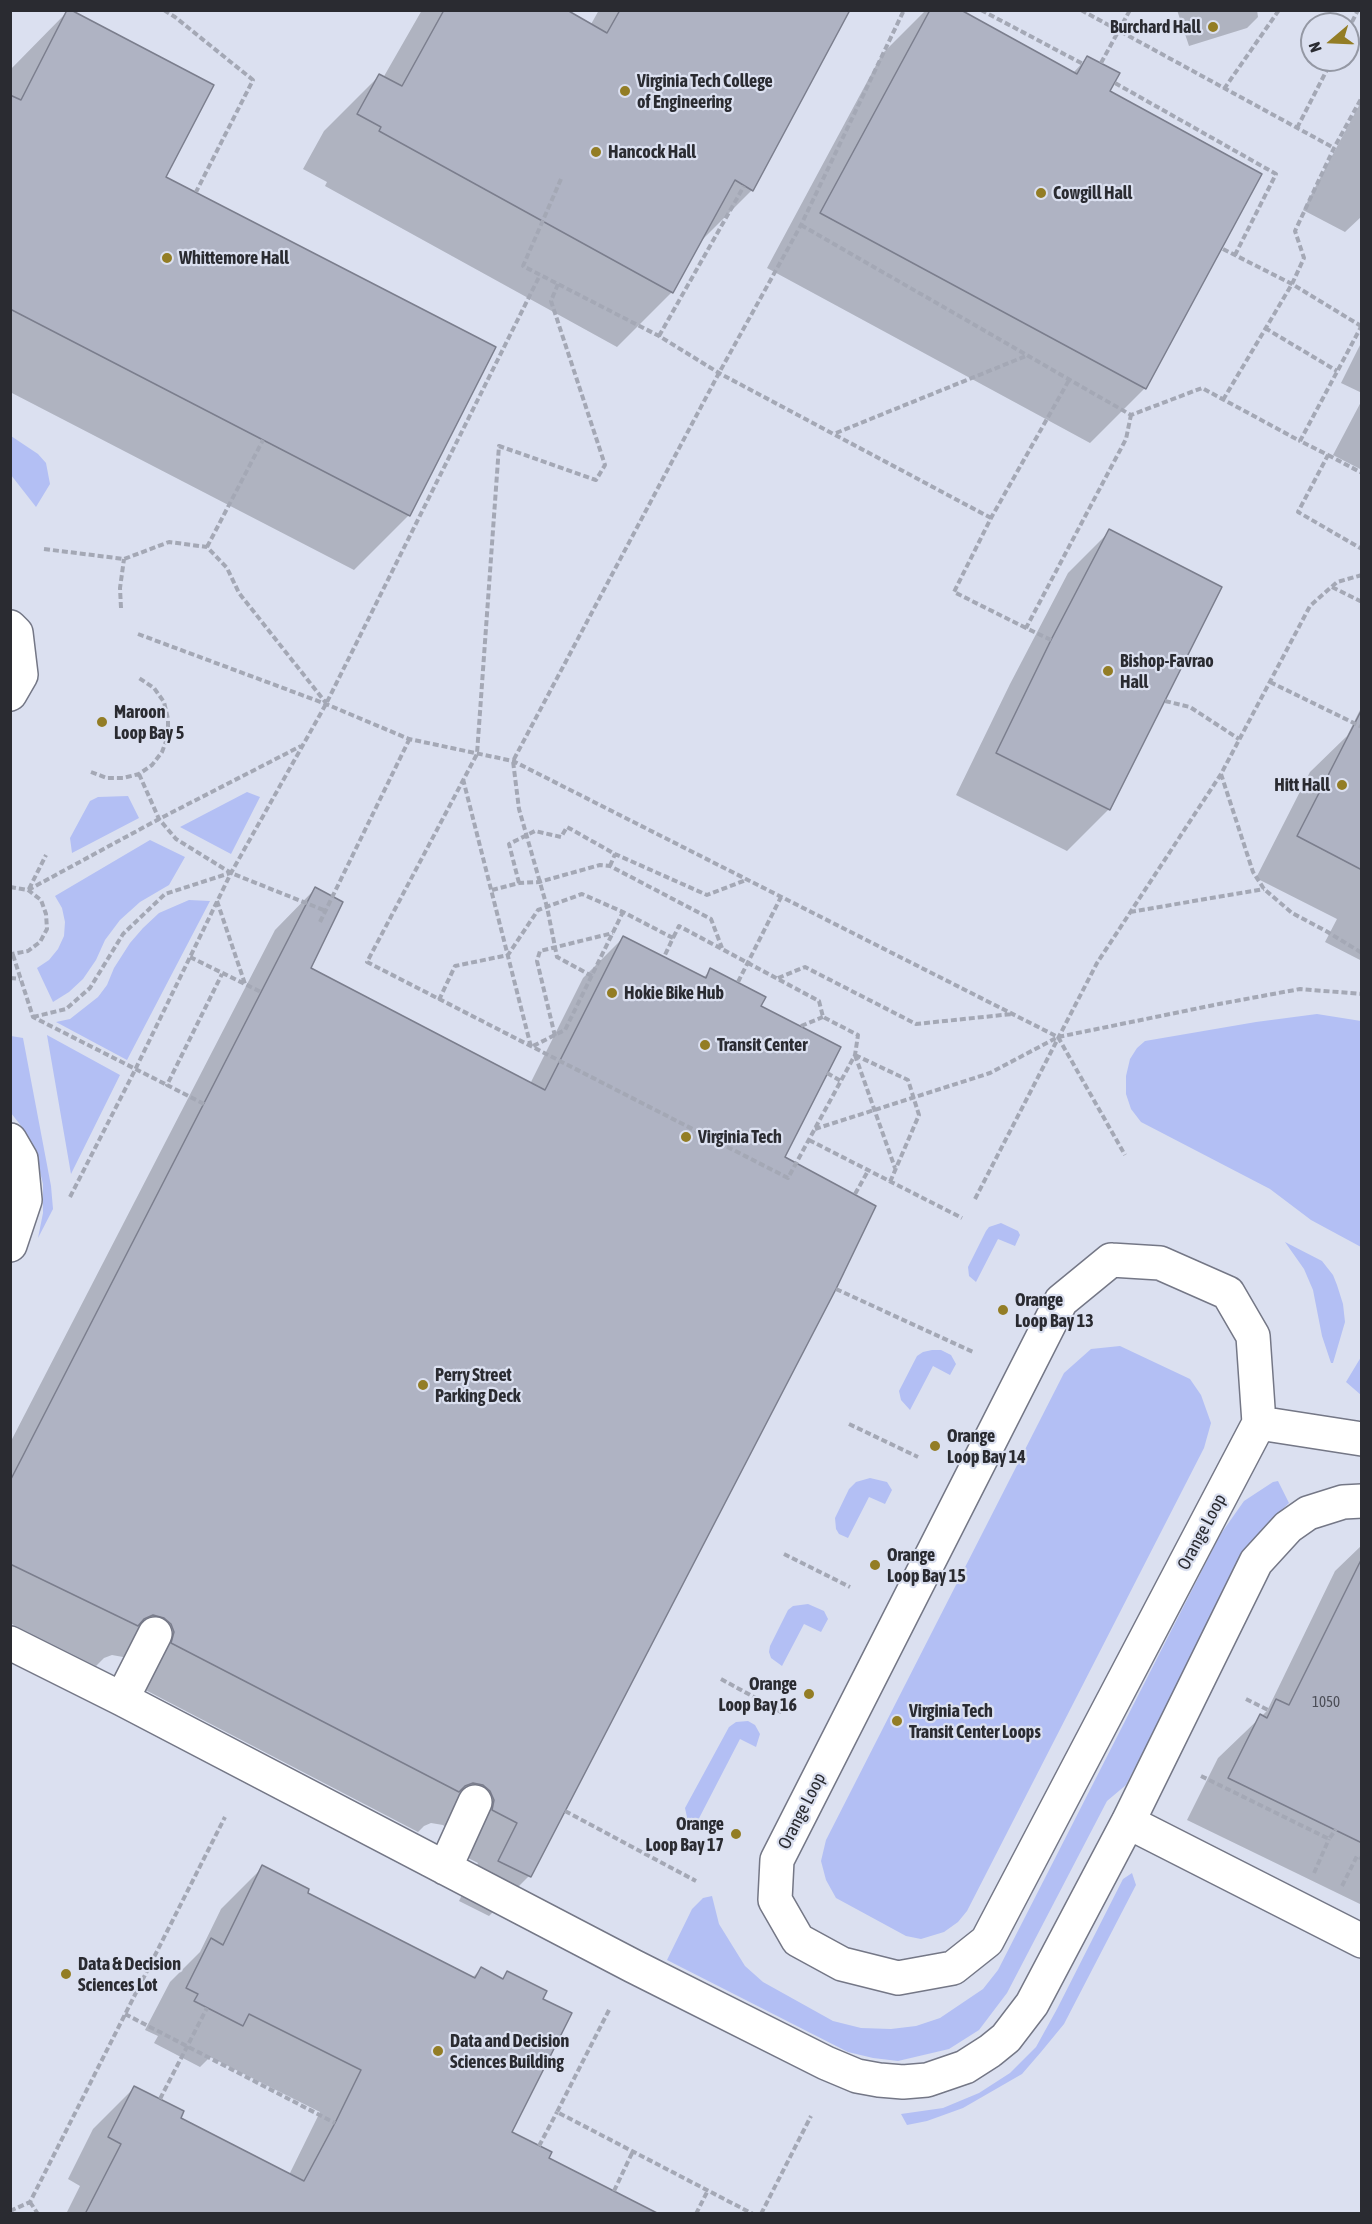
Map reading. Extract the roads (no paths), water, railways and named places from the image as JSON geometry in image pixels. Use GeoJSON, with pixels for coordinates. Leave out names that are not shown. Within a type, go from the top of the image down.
{"type":"FeatureCollection","features":[{"type":"Feature","properties":{"kind":"street"},"geometry":{"type":"LineString","coordinates":[[10,627],[16,633],[21,675],[10,694]]}},
{"type":"Feature","properties":{"kind":"street"},"geometry":{"type":"LineString","coordinates":[[10,1140],[21,1159],[25,1200],[10,1245]]}},
{"type":"Feature","properties":{"kind":"street","name":"Orange Loop"},"geometry":{"type":"LineString","coordinates":[[1111,1260],[1160,1263],[1228,1293],[1253,1336],[1259,1423],[987,1941],[953,1968],[898,1978],[842,1964],[798,1940],[775,1900],[777,1860],[1061,1302],[1111,1260]]}},
{"type":"Feature","properties":{"kind":"street"},"geometry":{"type":"LineString","coordinates":[[1259,1423],[1362,1439]]}},
{"type":"Feature","properties":{"kind":"street"},"geometry":{"type":"LineString","coordinates":[[10,1643],[122,1699],[633,1966],[826,2063],[857,2076],[879,2080],[927,2080],[965,2067],[990,2051],[1012,2030],[1032,2004],[1128,1822],[1256,1562],[1288,1527],[1308,1513],[1343,1502],[1362,1501]]}},
{"type":"Feature","properties":{"kind":"street"},"geometry":{"type":"LineString","coordinates":[[122,1699],[155,1634]]}},
{"type":"Feature","properties":{"kind":"street"},"geometry":{"type":"LineString","coordinates":[[445,1868],[475,1802]]}},
{"type":"Feature","properties":{"kind":"street"},"geometry":{"type":"LineString","coordinates":[[1128,1822],[1362,1941]]}},
{"type":"Feature","properties":{"kind":"place","name":"Burchard Hall"},"geometry":{"type":"Point","coordinates":[1213,27]}},
{"type":"Feature","properties":{"kind":"place","name":"Virginia Tech College of Engineering"},"geometry":{"type":"Point","coordinates":[625,91]}},
{"type":"Feature","properties":{"kind":"place","name":"Hancock Hall"},"geometry":{"type":"Point","coordinates":[596,152]}},
{"type":"Feature","properties":{"kind":"place","name":"Cowgill Hall"},"geometry":{"type":"Point","coordinates":[1041,193]}},
{"type":"Feature","properties":{"kind":"place","name":"Whittemore Hall"},"geometry":{"type":"Point","coordinates":[167,258]}},
{"type":"Feature","properties":{"kind":"place","name":"Bishop-Favrao Hall"},"geometry":{"type":"Point","coordinates":[1108,671]}},
{"type":"Feature","properties":{"kind":"place","name":"Maroon Loop Bay 5"},"geometry":{"type":"Point","coordinates":[102,722]}},
{"type":"Feature","properties":{"kind":"place","name":"Hitt Hall"},"geometry":{"type":"Point","coordinates":[1342,785]}},
{"type":"Feature","properties":{"kind":"place","name":"Hokie Bike Hub"},"geometry":{"type":"Point","coordinates":[612,993]}},
{"type":"Feature","properties":{"kind":"place","name":"Transit Center"},"geometry":{"type":"Point","coordinates":[705,1045]}},
{"type":"Feature","properties":{"kind":"place","name":"Virginia Tech"},"geometry":{"type":"Point","coordinates":[686,1137]}},
{"type":"Feature","properties":{"kind":"place","name":"Orange Loop Bay 13"},"geometry":{"type":"Point","coordinates":[1003,1310]}},
{"type":"Feature","properties":{"kind":"place","name":"Perry Street Parking Deck"},"geometry":{"type":"Point","coordinates":[423,1385]}},
{"type":"Feature","properties":{"kind":"place","name":"Orange Loop Bay 14"},"geometry":{"type":"Point","coordinates":[935,1446]}},
{"type":"Feature","properties":{"kind":"place","name":"Orange Loop Bay 15"},"geometry":{"type":"Point","coordinates":[875,1565]}},
{"type":"Feature","properties":{"kind":"place","name":"Orange Loop Bay 16"},"geometry":{"type":"Point","coordinates":[809,1694]}},
{"type":"Feature","properties":{"kind":"place","name":"Virginia Tech Transit Center Loops"},"geometry":{"type":"Point","coordinates":[897,1721]}},
{"type":"Feature","properties":{"kind":"place","name":"Orange Loop Bay 17"},"geometry":{"type":"Point","coordinates":[736,1834]}},
{"type":"Feature","properties":{"kind":"place","name":"Data & Decision Sciences Lot"},"geometry":{"type":"Point","coordinates":[66,1974]}},
{"type":"Feature","properties":{"kind":"place","name":"Data and Decision Sciences Building"},"geometry":{"type":"Point","coordinates":[438,2051]}}]}
